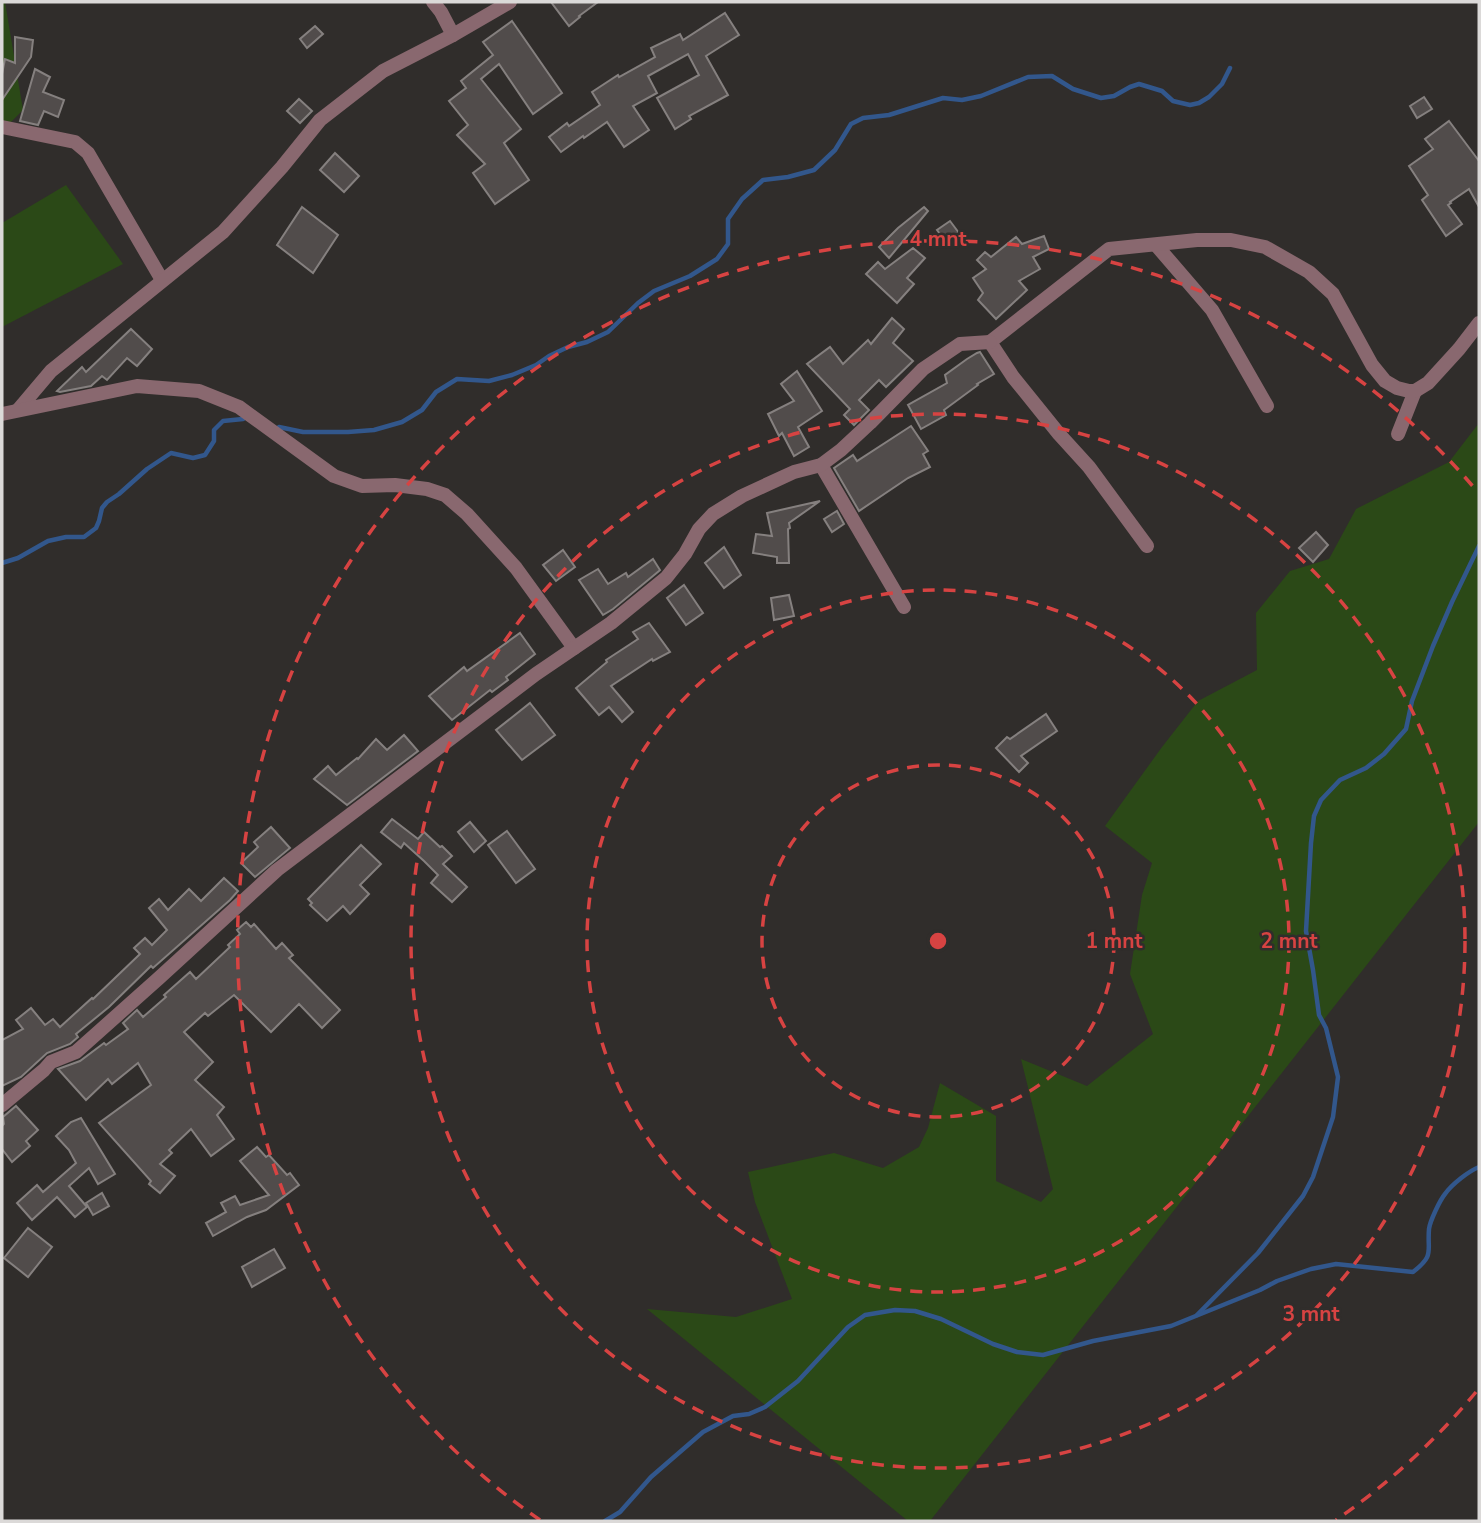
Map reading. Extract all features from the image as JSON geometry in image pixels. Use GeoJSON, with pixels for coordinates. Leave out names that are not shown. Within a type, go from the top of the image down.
{"type":"FeatureCollection","features":[{"type":"Feature","properties":{"kind":"street"},"geometry":{"type":"LineString","coordinates":[[433,2],[453,35]]}},
{"type":"Feature","properties":{"kind":"street"},"geometry":{"type":"LineString","coordinates":[[18,410],[51,371],[223,232],[320,120],[383,71],[510,2]]}},
{"type":"Feature","properties":{"kind":"street"},"geometry":{"type":"LineString","coordinates":[[2,127],[75,142],[81,146],[88,153],[162,280]]}},
{"type":"Feature","properties":{"kind":"street"},"geometry":{"type":"LineString","coordinates":[[2,1105],[51,1062],[76,1052],[277,870],[525,682],[611,623],[666,578],[685,554],[699,529],[713,514],[741,495],[794,472],[821,465],[842,450],[923,369],[960,345],[990,342],[1109,249],[1197,240],[1231,240],[1265,247],[1310,272],[1333,294],[1372,365],[1385,381],[1409,391],[1415,391],[1428,383],[1479,323]]}},
{"type":"Feature","properties":{"kind":"street"},"geometry":{"type":"LineString","coordinates":[[1156,245],[1212,310],[1266,406]]}},
{"type":"Feature","properties":{"kind":"street"},"geometry":{"type":"LineString","coordinates":[[990,342],[1013,377],[1089,467],[1147,546]]}},
{"type":"Feature","properties":{"kind":"street"},"geometry":{"type":"LineString","coordinates":[[2,414],[137,386],[199,391],[239,407],[334,476],[362,486],[395,485],[427,489],[445,495],[467,514],[516,568],[574,648]]}},
{"type":"Feature","properties":{"kind":"street"},"geometry":{"type":"LineString","coordinates":[[1398,434],[1415,391]]}},
{"type":"Feature","properties":{"kind":"street"},"geometry":{"type":"LineString","coordinates":[[821,465],[904,607]]}},
{"type":"Feature","properties":{"kind":"green space"},"geometry":{"type":"Polygon","coordinates":[[[2,2],[5,2],[23,110],[2,131],[2,2]]]}},
{"type":"Feature","properties":{"kind":"green space"},"geometry":{"type":"Polygon","coordinates":[[[66,185],[123,264],[2,327],[2,223],[66,185]]]}},
{"type":"Feature","properties":{"kind":"green space"},"geometry":{"type":"Polygon","coordinates":[[[1479,423],[1479,822],[930,1521],[908,1521],[647,1309],[736,1317],[792,1299],[755,1202],[748,1172],[834,1153],[883,1168],[919,1147],[928,1128],[940,1083],[996,1116],[996,1181],[1041,1202],[1053,1189],[1021,1059],[1087,1086],[1153,1034],[1130,974],[1142,895],[1152,863],[1105,826],[1198,701],[1257,670],[1256,613],[1290,571],[1329,559],[1356,509],[1449,462],[1479,423]]]}},
{"type":"Feature","properties":{"kind":"building"},"geometry":{"type":"Polygon","coordinates":[[[551,2],[598,2],[569,26],[551,2]]]}},
{"type":"Feature","properties":{"kind":"building"},"geometry":{"type":"Polygon","coordinates":[[[725,13],[739,35],[706,56],[728,95],[689,116],[691,119],[675,129],[657,98],[699,75],[688,54],[648,76],[657,93],[633,106],[649,130],[624,147],[607,122],[561,152],[549,137],[567,123],[569,126],[600,105],[592,92],[618,75],[619,77],[655,57],[651,48],[680,34],[683,40],[725,13]]]}},
{"type":"Feature","properties":{"kind":"building"},"geometry":{"type":"Polygon","coordinates":[[[512,21],[562,93],[533,114],[499,64],[481,79],[521,129],[504,143],[529,180],[495,204],[473,173],[485,164],[457,135],[468,125],[449,101],[466,88],[461,81],[493,55],[483,42],[512,21]]]}},
{"type":"Feature","properties":{"kind":"building"},"geometry":{"type":"Polygon","coordinates":[[[315,26],[323,34],[307,48],[300,39],[315,26]]]}},
{"type":"Feature","properties":{"kind":"building"},"geometry":{"type":"Polygon","coordinates":[[[15,37],[33,40],[31,57],[2,100],[5,59],[15,63],[15,37]]]}},
{"type":"Feature","properties":{"kind":"building"},"geometry":{"type":"Polygon","coordinates":[[[35,69],[50,77],[43,92],[64,100],[58,117],[44,111],[38,125],[20,121],[35,69]]]}},
{"type":"Feature","properties":{"kind":"building"},"geometry":{"type":"Polygon","coordinates":[[[1424,97],[1432,109],[1417,118],[1410,106],[1424,97]]]}},
{"type":"Feature","properties":{"kind":"building"},"geometry":{"type":"Polygon","coordinates":[[[299,99],[312,111],[300,123],[287,111],[299,99]]]}},
{"type":"Feature","properties":{"kind":"building"},"geometry":{"type":"Polygon","coordinates":[[[1449,121],[1479,161],[1479,207],[1469,189],[1450,202],[1448,205],[1462,224],[1446,236],[1422,200],[1428,195],[1409,166],[1433,149],[1425,139],[1449,121]]]}},
{"type":"Feature","properties":{"kind":"building"},"geometry":{"type":"Polygon","coordinates":[[[335,153],[359,176],[344,192],[320,170],[335,153]]]}},
{"type":"Feature","properties":{"kind":"building"},"geometry":{"type":"Polygon","coordinates":[[[302,207],[338,235],[313,273],[277,245],[302,207]]]}},
{"type":"Feature","properties":{"kind":"building"},"geometry":{"type":"Polygon","coordinates":[[[924,207],[928,211],[889,258],[879,247],[924,207]]]}},
{"type":"Feature","properties":{"kind":"building"},"geometry":{"type":"Polygon","coordinates":[[[950,221],[959,233],[947,243],[937,230],[950,221]]]}},
{"type":"Feature","properties":{"kind":"building"},"geometry":{"type":"Polygon","coordinates":[[[1044,236],[1049,249],[1033,257],[1040,269],[1019,281],[1027,290],[996,319],[978,300],[983,293],[973,278],[986,269],[977,260],[985,252],[991,257],[1016,237],[1022,244],[1044,236]]]}},
{"type":"Feature","properties":{"kind":"building"},"geometry":{"type":"Polygon","coordinates":[[[913,248],[925,258],[907,278],[914,284],[897,303],[866,274],[878,262],[885,269],[913,248]]]}},
{"type":"Feature","properties":{"kind":"building"},"geometry":{"type":"Polygon","coordinates":[[[892,318],[904,329],[893,343],[913,361],[886,387],[879,380],[859,400],[869,410],[854,425],[844,415],[850,409],[807,364],[830,347],[843,364],[868,340],[871,344],[892,318]]]}},
{"type":"Feature","properties":{"kind":"building"},"geometry":{"type":"Polygon","coordinates":[[[131,329],[152,349],[137,366],[127,358],[107,380],[102,376],[91,386],[57,391],[82,367],[86,372],[131,329]]]}},
{"type":"Feature","properties":{"kind":"building"},"geometry":{"type":"Polygon","coordinates":[[[980,352],[994,374],[944,410],[946,415],[921,429],[908,405],[947,383],[945,375],[980,352]]]}},
{"type":"Feature","properties":{"kind":"building"},"geometry":{"type":"Polygon","coordinates":[[[797,371],[822,411],[798,427],[809,447],[794,456],[782,433],[779,436],[768,414],[794,401],[781,384],[797,371]]]}},
{"type":"Feature","properties":{"kind":"building"},"geometry":{"type":"Polygon","coordinates":[[[911,426],[928,451],[923,454],[930,467],[908,478],[859,511],[834,468],[853,455],[857,461],[911,426]]]}},
{"type":"Feature","properties":{"kind":"building"},"geometry":{"type":"Polygon","coordinates":[[[820,501],[789,523],[789,563],[777,563],[777,557],[753,553],[756,534],[772,536],[767,513],[820,501]]]}},
{"type":"Feature","properties":{"kind":"building"},"geometry":{"type":"Polygon","coordinates":[[[837,511],[844,524],[832,532],[824,519],[837,511]]]}},
{"type":"Feature","properties":{"kind":"building"},"geometry":{"type":"Polygon","coordinates":[[[1316,532],[1328,545],[1313,562],[1299,548],[1316,532]]]}},
{"type":"Feature","properties":{"kind":"building"},"geometry":{"type":"Polygon","coordinates":[[[724,547],[741,575],[724,588],[705,563],[724,547]]]}},
{"type":"Feature","properties":{"kind":"building"},"geometry":{"type":"Polygon","coordinates":[[[563,550],[575,567],[556,581],[543,565],[563,550]]]}},
{"type":"Feature","properties":{"kind":"building"},"geometry":{"type":"Polygon","coordinates":[[[653,559],[660,570],[603,615],[579,580],[598,569],[608,584],[626,573],[628,577],[653,559]]]}},
{"type":"Feature","properties":{"kind":"building"},"geometry":{"type":"Polygon","coordinates":[[[684,585],[703,613],[686,625],[667,598],[684,585]]]}},
{"type":"Feature","properties":{"kind":"building"},"geometry":{"type":"Polygon","coordinates":[[[789,595],[794,616],[774,620],[771,598],[789,595]]]}},
{"type":"Feature","properties":{"kind":"building"},"geometry":{"type":"Polygon","coordinates":[[[649,623],[670,652],[653,661],[652,659],[611,686],[633,712],[622,722],[609,707],[599,715],[576,688],[607,662],[606,660],[638,639],[633,632],[649,623]]]}},
{"type":"Feature","properties":{"kind":"building"},"geometry":{"type":"Polygon","coordinates":[[[520,633],[535,654],[506,677],[508,680],[492,692],[490,690],[452,720],[429,696],[464,667],[467,671],[520,633]]]}},
{"type":"Feature","properties":{"kind":"building"},"geometry":{"type":"Polygon","coordinates":[[[530,703],[555,735],[522,760],[496,730],[530,703]]]}},
{"type":"Feature","properties":{"kind":"building"},"geometry":{"type":"Polygon","coordinates":[[[1046,714],[1057,731],[1021,756],[1028,763],[1019,772],[996,748],[1007,737],[1010,739],[1046,714]]]}},
{"type":"Feature","properties":{"kind":"building"},"geometry":{"type":"Polygon","coordinates":[[[404,735],[418,751],[347,805],[314,779],[328,766],[336,775],[358,759],[376,739],[387,750],[404,735]]]}},
{"type":"Feature","properties":{"kind":"building"},"geometry":{"type":"Polygon","coordinates":[[[392,819],[418,839],[424,832],[452,856],[443,864],[467,887],[452,902],[431,883],[438,875],[424,861],[404,843],[401,848],[381,832],[392,819]]]}},
{"type":"Feature","properties":{"kind":"building"},"geometry":{"type":"Polygon","coordinates":[[[470,822],[486,841],[474,852],[458,832],[470,822]]]}},
{"type":"Feature","properties":{"kind":"building"},"geometry":{"type":"Polygon","coordinates":[[[271,827],[290,848],[255,877],[241,863],[258,847],[254,842],[271,827]]]}},
{"type":"Feature","properties":{"kind":"building"},"geometry":{"type":"Polygon","coordinates":[[[507,831],[535,869],[516,883],[488,845],[507,831]]]}},
{"type":"Feature","properties":{"kind":"building"},"geometry":{"type":"Polygon","coordinates":[[[361,845],[381,864],[360,885],[369,894],[350,914],[343,906],[327,921],[310,905],[312,903],[308,899],[361,845]]]}},
{"type":"Feature","properties":{"kind":"building"},"geometry":{"type":"Polygon","coordinates":[[[224,878],[238,891],[230,900],[153,968],[151,966],[109,1007],[76,1034],[78,1037],[70,1044],[47,1053],[21,1077],[2,1086],[2,1040],[23,1029],[16,1020],[31,1008],[45,1025],[53,1019],[60,1027],[140,954],[134,948],[145,938],[152,945],[167,930],[149,908],[159,899],[168,910],[189,889],[201,901],[224,878]]]}},
{"type":"Feature","properties":{"kind":"building"},"geometry":{"type":"Polygon","coordinates":[[[246,922],[251,927],[254,924],[276,949],[282,943],[293,955],[289,958],[340,1010],[322,1028],[299,1004],[271,1032],[234,995],[208,1016],[205,1013],[184,1032],[213,1062],[195,1080],[224,1107],[217,1115],[234,1139],[211,1156],[191,1129],[169,1150],[172,1153],[160,1164],[175,1176],[160,1193],[149,1184],[151,1181],[99,1123],[151,1085],[138,1063],[112,1084],[108,1079],[86,1100],[58,1069],[80,1061],[128,1029],[123,1023],[137,1010],[143,1017],[190,972],[196,979],[230,947],[228,945],[240,934],[237,930],[246,922]]]}},
{"type":"Feature","properties":{"kind":"building"},"geometry":{"type":"Polygon","coordinates":[[[16,1106],[38,1130],[26,1141],[30,1146],[12,1162],[2,1149],[2,1126],[3,1117],[16,1106]]]}},
{"type":"Feature","properties":{"kind":"building"},"geometry":{"type":"Polygon","coordinates":[[[81,1118],[115,1174],[98,1184],[89,1168],[69,1186],[87,1207],[75,1217],[57,1197],[32,1220],[17,1203],[37,1185],[43,1192],[76,1163],[69,1150],[56,1136],[71,1122],[81,1118]]]}},
{"type":"Feature","properties":{"kind":"building"},"geometry":{"type":"Polygon","coordinates":[[[257,1147],[266,1157],[269,1155],[287,1175],[290,1173],[299,1185],[266,1210],[213,1236],[206,1223],[226,1212],[221,1203],[235,1196],[240,1205],[269,1195],[240,1161],[257,1147]]]}},
{"type":"Feature","properties":{"kind":"building"},"geometry":{"type":"Polygon","coordinates":[[[102,1193],[109,1206],[93,1215],[86,1203],[102,1193]]]}},
{"type":"Feature","properties":{"kind":"building"},"geometry":{"type":"Polygon","coordinates":[[[28,1228],[52,1247],[28,1277],[4,1258],[28,1228]]]}},
{"type":"Feature","properties":{"kind":"building"},"geometry":{"type":"Polygon","coordinates":[[[274,1249],[285,1268],[252,1287],[242,1267],[274,1249]]]}},
{"type":"Feature","properties":{"kind":"waterway"},"geometry":{"type":"LineString","coordinates":[[279,427],[303,432],[348,432],[374,430],[402,422],[422,410],[436,392],[457,379],[489,381],[512,375],[568,347],[608,332],[654,291],[690,276],[717,259],[728,244],[728,219],[742,199],[763,180],[814,170],[835,150],[851,124],[863,118],[889,115],[943,98],[962,100],[981,96],[1028,77],[1052,76],[1073,89],[1101,98],[1114,96],[1139,84],[1162,91],[1173,101],[1190,105],[1209,97],[1222,84],[1230,68]]}},
{"type":"Feature","properties":{"kind":"waterway"},"geometry":{"type":"LineString","coordinates":[[2,563],[18,558],[48,541],[84,537],[96,528],[102,508],[107,502],[147,469],[171,453],[193,458],[205,455],[214,441],[214,430],[223,421],[243,419]]}},
{"type":"Feature","properties":{"kind":"waterway"},"geometry":{"type":"LineString","coordinates":[[1197,1315],[1258,1253],[1303,1196],[1313,1177],[1333,1117],[1338,1077],[1326,1028],[1319,1015],[1306,931],[1314,816],[1321,800],[1340,780],[1366,768],[1384,754],[1406,729],[1412,701],[1433,646],[1479,546]]}},
{"type":"Feature","properties":{"kind":"waterway"},"geometry":{"type":"LineString","coordinates":[[605,1521],[620,1512],[651,1477],[703,1432],[733,1416],[749,1414],[765,1407],[798,1381],[848,1327],[865,1315],[895,1310],[915,1311],[941,1319],[993,1344],[1017,1352],[1043,1355],[1093,1341],[1171,1326],[1311,1269],[1336,1264],[1413,1272],[1427,1257],[1430,1225],[1443,1197],[1456,1182],[1479,1167]]}}]}
